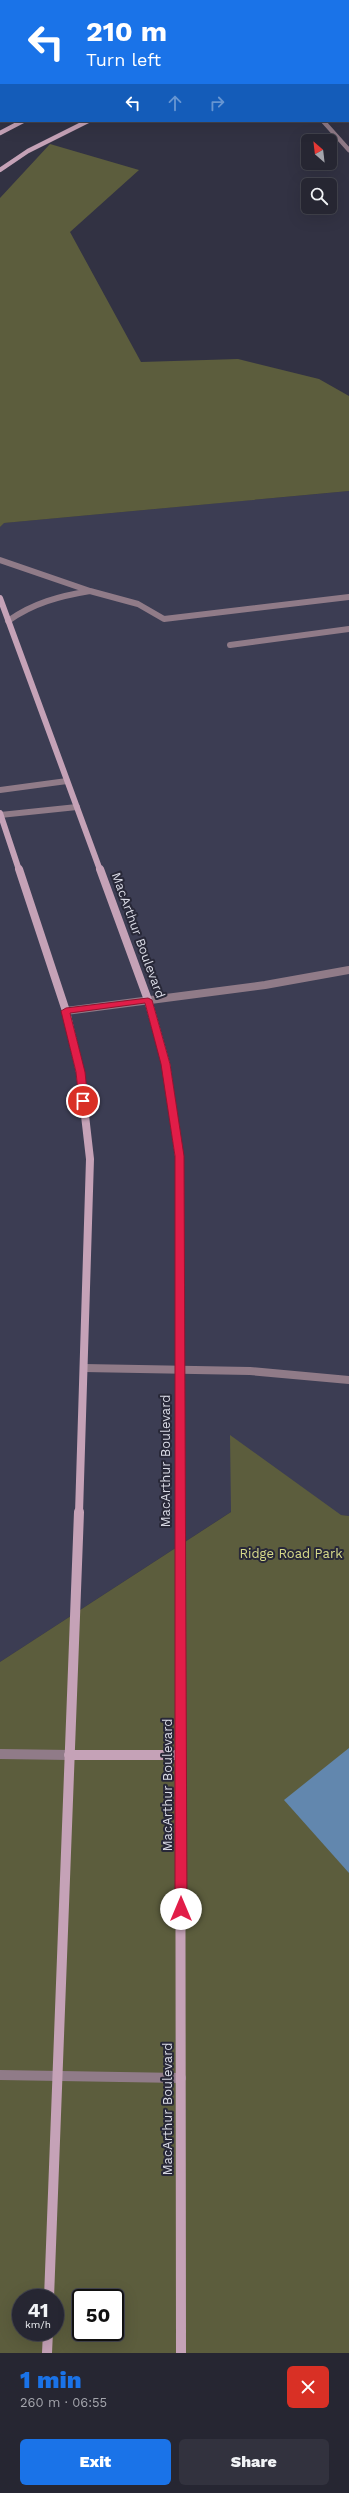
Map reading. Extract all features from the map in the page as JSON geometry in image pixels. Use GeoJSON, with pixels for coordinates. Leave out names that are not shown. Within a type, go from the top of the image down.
{"type":"FeatureCollection","features":[{"type":"Feature","properties":{"kind":"main road"},"geometry":{"type":"LineString","coordinates":[[0,133],[21,122]]}},
{"type":"Feature","properties":{"kind":"main road"},"geometry":{"type":"LineString","coordinates":[[0,170],[28,151],[86,122]]}},
{"type":"Feature","properties":{"kind":"main road","name":"MacArthur Boulevard"},"geometry":{"type":"LineString","coordinates":[[0,598],[148,1000],[166,1064],[179,1156],[181,1249],[178,1369],[181,1755],[180,2353]]}},
{"type":"Feature","properties":{"kind":"main road"},"geometry":{"type":"LineString","coordinates":[[0,815],[66,1011],[80,1072],[90,1159],[84,1368],[49,2289]]}},
{"type":"Feature","properties":{"kind":"main road"},"geometry":{"type":"LineString","coordinates":[[69,1755],[181,1755]]}},
{"type":"Feature","properties":{"kind":"main road"},"geometry":{"type":"LineString","coordinates":[[47,2353],[48,2341]]}},
{"type":"Feature","properties":{"kind":"lane"},"geometry":{"type":"LineString","coordinates":[[324,122],[349,150]]}},
{"type":"Feature","properties":{"kind":"lane"},"geometry":{"type":"LineString","coordinates":[[0,560],[28,567],[91,591],[122,598],[155,612],[164,619],[349,597]]}},
{"type":"Feature","properties":{"kind":"lane"},"geometry":{"type":"LineString","coordinates":[[8,622],[24,609],[54,596],[91,591]]}},
{"type":"Feature","properties":{"kind":"lane"},"geometry":{"type":"LineString","coordinates":[[230,645],[349,629]]}},
{"type":"Feature","properties":{"kind":"lane"},"geometry":{"type":"LineString","coordinates":[[0,790],[67,781]]}},
{"type":"Feature","properties":{"kind":"lane"},"geometry":{"type":"LineString","coordinates":[[0,815],[77,807]]}},
{"type":"Feature","properties":{"kind":"lane"},"geometry":{"type":"LineString","coordinates":[[66,1011],[265,985],[349,970]]}},
{"type":"Feature","properties":{"kind":"lane"},"geometry":{"type":"LineString","coordinates":[[84,1368],[224,1369],[297,1373],[349,1380]]}},
{"type":"Feature","properties":{"kind":"lane"},"geometry":{"type":"LineString","coordinates":[[0,1754],[69,1755]]}},
{"type":"Feature","properties":{"kind":"lane"},"geometry":{"type":"LineString","coordinates":[[0,2075],[181,2078]]}},
{"type":"Feature","properties":{"kind":"shaded area"},"geometry":{"type":"Polygon","coordinates":[[[349,491],[349,1516],[240,1506],[0,1662],[0,527],[3,523],[349,491]]]}},
{"type":"Feature","properties":{"kind":"green space"},"geometry":{"type":"Polygon","coordinates":[[[50,144],[139,170],[70,232],[141,362],[238,359],[319,379],[349,396],[349,491],[4,523],[0,527],[0,198],[50,144]]]}},
{"type":"Feature","properties":{"kind":"green space","name":"Ridge Road Park"},"geometry":{"type":"Polygon","coordinates":[[[230,1435],[341,1515],[349,1516],[349,2353],[0,2353],[0,1662],[231,1512],[230,1435]]]}},
{"type":"Feature","properties":{"kind":"water"},"geometry":{"type":"Polygon","coordinates":[[[349,1748],[349,1873],[284,1800],[349,1748]]]}},
{"type":"Feature","properties":{"kind":"route"},"geometry":{"type":"LineString","coordinates":[[83,1101],[80,1072],[66,1011],[148,1000],[166,1064],[179,1156],[181,1249],[178,1369],[181,1909]]}}]}
